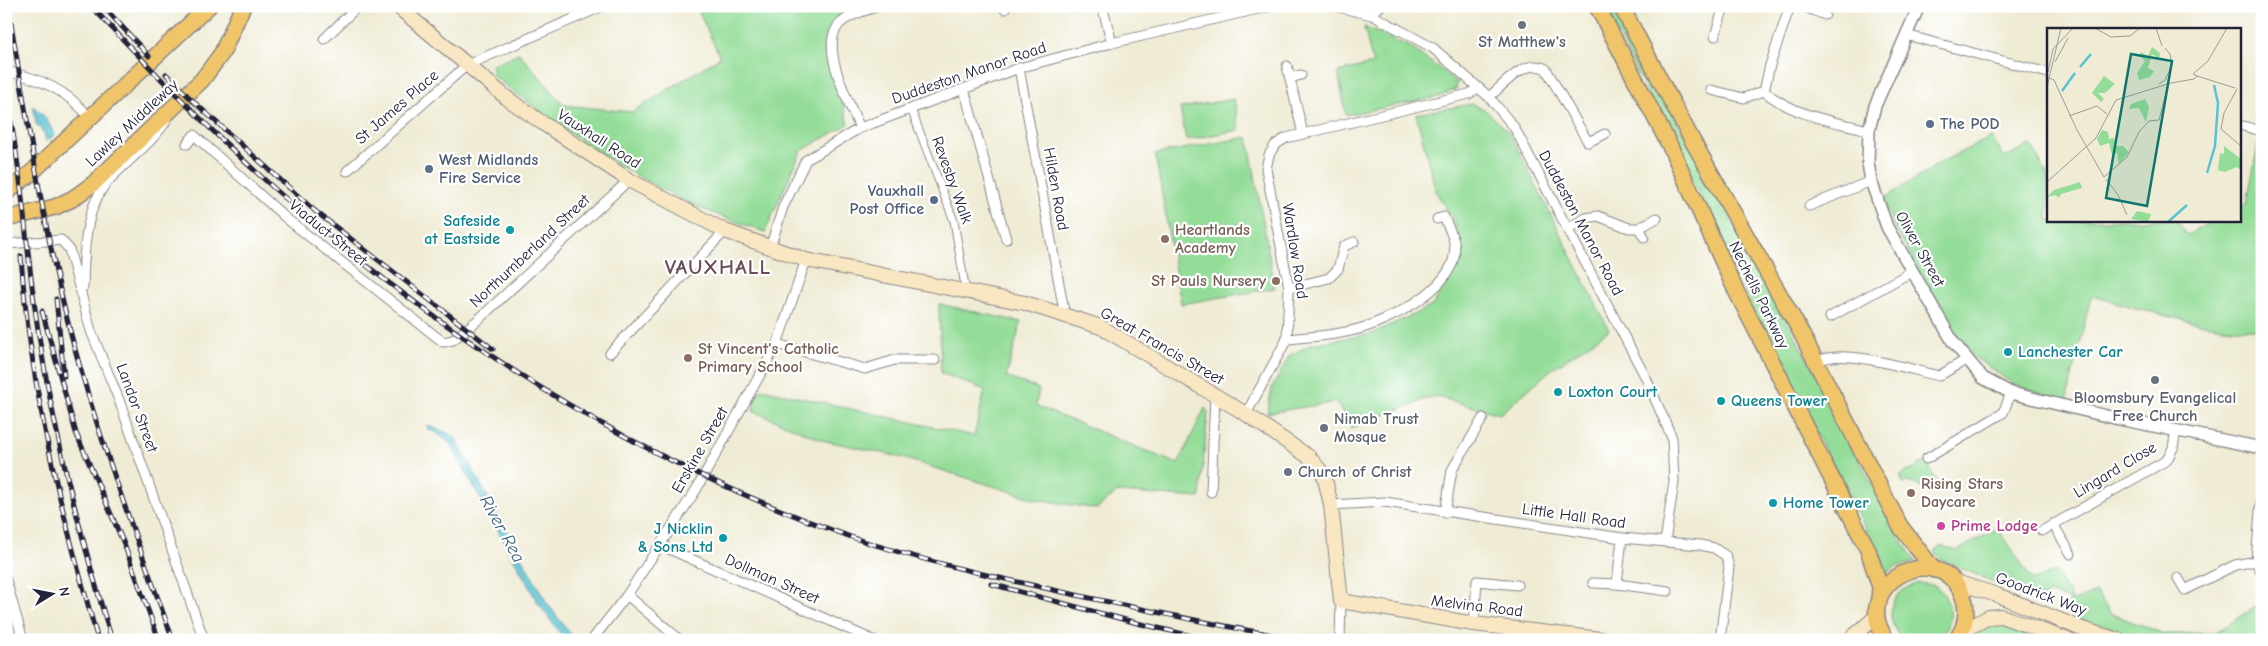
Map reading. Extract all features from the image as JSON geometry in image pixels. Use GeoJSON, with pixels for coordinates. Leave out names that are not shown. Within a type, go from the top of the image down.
{"type":"FeatureCollection","features":[{"type":"Feature","properties":{"kind":"main road","name":"Lawley Middleway"},"geometry":{"type":"LineString","coordinates":[[6,192],[36,169],[209,6]]}},
{"type":"Feature","properties":{"kind":"main road","name":"Lawley Middleway"},"geometry":{"type":"LineString","coordinates":[[6,219],[44,211],[72,199],[93,184],[202,80],[222,53],[243,6]]}},
{"type":"Feature","properties":{"kind":"main road","name":"Vauxhall Road"},"geometry":{"type":"LineString","coordinates":[[398,6],[508,100],[629,180],[725,230],[806,260]]}},
{"type":"Feature","properties":{"kind":"main road","name":"Nechells Parkway"},"geometry":{"type":"LineString","coordinates":[[1598,6],[1671,148],[1736,291],[1868,550],[1880,587],[1878,608],[1880,626],[1887,640]]}},
{"type":"Feature","properties":{"kind":"main road","name":"Nechells Parkway"},"geometry":{"type":"LineString","coordinates":[[1621,6],[1736,218],[1817,362],[1900,526],[1934,570]]}},
{"type":"Feature","properties":{"kind":"main road","name":"Great Francis Street"},"geometry":{"type":"LineString","coordinates":[[806,260],[1025,303],[1101,327],[1246,414],[1296,447],[1316,463],[1324,475],[1331,505],[1341,601]]}},
{"type":"Feature","properties":{"kind":"main road"},"geometry":{"type":"LineString","coordinates":[[1849,640],[1878,608],[1885,588],[1894,578],[1906,570],[1920,568],[1934,570],[1953,581],[1961,592],[1966,618],[1958,637]]}},
{"type":"Feature","properties":{"kind":"main road","name":"Goodrick Way"},"geometry":{"type":"LineString","coordinates":[[1953,581],[1997,595],[2082,629],[2118,640]]}},
{"type":"Feature","properties":{"kind":"main road","name":"Melvina Road"},"geometry":{"type":"LineString","coordinates":[[1341,601],[1474,624],[1610,640]]}},
{"type":"Feature","properties":{"kind":"main road","name":"Goodrick Way"},"geometry":{"type":"LineString","coordinates":[[1958,637],[1990,617],[2000,616],[2068,640]]}},
{"type":"Feature","properties":{"kind":"street"},"geometry":{"type":"LineString","coordinates":[[324,39],[358,6]]}},
{"type":"Feature","properties":{"kind":"street","name":"St James Place"},"geometry":{"type":"LineString","coordinates":[[347,171],[467,65],[603,6]]}},
{"type":"Feature","properties":{"kind":"street"},"geometry":{"type":"LineString","coordinates":[[1102,6],[1112,43]]}},
{"type":"Feature","properties":{"kind":"street","name":"Duddeston Manor Road"},"geometry":{"type":"LineString","coordinates":[[770,248],[783,207],[806,160],[860,128],[1019,68],[1112,43],[1271,6]]}},
{"type":"Feature","properties":{"kind":"street","name":"Duddeston Manor Road"},"geometry":{"type":"LineString","coordinates":[[1333,6],[1372,14],[1434,49],[1489,97],[1514,127],[1646,378],[1672,438],[1674,482],[1666,542]]}},
{"type":"Feature","properties":{"kind":"street"},"geometry":{"type":"LineString","coordinates":[[1372,14],[1380,6]]}},
{"type":"Feature","properties":{"kind":"street"},"geometry":{"type":"LineString","coordinates":[[1715,36],[1724,6]]}},
{"type":"Feature","properties":{"kind":"street"},"geometry":{"type":"LineString","coordinates":[[1764,91],[1790,6]]}},
{"type":"Feature","properties":{"kind":"street"},"geometry":{"type":"LineString","coordinates":[[1802,6],[1825,15]]}},
{"type":"Feature","properties":{"kind":"street","name":"Oliver Street"},"geometry":{"type":"LineString","coordinates":[[1919,6],[1875,106],[1869,130],[1867,152],[1871,181],[1887,227],[1954,342],[1967,359],[1983,378],[2011,393],[2110,417],[2262,448]]}},
{"type":"Feature","properties":{"kind":"street"},"geometry":{"type":"LineString","coordinates":[[860,128],[833,58],[832,44],[836,28],[851,17],[876,7]]}},
{"type":"Feature","properties":{"kind":"street"},"geometry":{"type":"LineString","coordinates":[[1906,35],[2047,73]]}},
{"type":"Feature","properties":{"kind":"street"},"geometry":{"type":"LineString","coordinates":[[1287,66],[1303,134]]}},
{"type":"Feature","properties":{"kind":"street"},"geometry":{"type":"LineString","coordinates":[[1489,97],[1525,68],[1540,66],[1546,69],[1584,144],[1605,134]]}},
{"type":"Feature","properties":{"kind":"street","name":"Hilden Road"},"geometry":{"type":"LineString","coordinates":[[1019,68],[1064,316]]}},
{"type":"Feature","properties":{"kind":"street"},"geometry":{"type":"LineString","coordinates":[[6,71],[35,77],[50,84],[65,93],[90,118]]}},
{"type":"Feature","properties":{"kind":"street"},"geometry":{"type":"LineString","coordinates":[[1290,78],[1301,75]]}},
{"type":"Feature","properties":{"kind":"street","name":"Wardlow Road"},"geometry":{"type":"LineString","coordinates":[[1246,414],[1287,339],[1289,288],[1266,170],[1269,155],[1275,145],[1286,138],[1470,94],[1478,88]]}},
{"type":"Feature","properties":{"kind":"street"},"geometry":{"type":"LineString","coordinates":[[964,89],[1006,239]]}},
{"type":"Feature","properties":{"kind":"street"},"geometry":{"type":"LineString","coordinates":[[1711,90],[1744,98],[1764,91]]}},
{"type":"Feature","properties":{"kind":"street"},"geometry":{"type":"LineString","coordinates":[[1764,91],[1776,101],[1798,112],[1869,130]]}},
{"type":"Feature","properties":{"kind":"street"},"geometry":{"type":"LineString","coordinates":[[83,302],[89,228],[96,200],[108,182],[159,132],[176,106]]}},
{"type":"Feature","properties":{"kind":"street","name":"Revesby Walk"},"geometry":{"type":"LineString","coordinates":[[911,109],[954,221],[966,292]]}},
{"type":"Feature","properties":{"kind":"street"},"geometry":{"type":"LineString","coordinates":[[2240,125],[2262,131]]}},
{"type":"Feature","properties":{"kind":"street","name":"Viaduct Street"},"geometry":{"type":"LineString","coordinates":[[187,144],[194,135],[248,185],[354,273],[439,340],[450,341]]}},
{"type":"Feature","properties":{"kind":"street","name":"Northumberland Street"},"geometry":{"type":"LineString","coordinates":[[450,341],[479,319],[629,180]]}},
{"type":"Feature","properties":{"kind":"street"},"geometry":{"type":"LineString","coordinates":[[1809,206],[1871,181]]}},
{"type":"Feature","properties":{"kind":"street"},"geometry":{"type":"LineString","coordinates":[[1567,229],[1586,218],[1598,216],[1617,225],[1639,228],[1657,218]]}},
{"type":"Feature","properties":{"kind":"street"},"geometry":{"type":"LineString","coordinates":[[1287,339],[1344,332],[1371,325],[1430,294],[1451,269],[1454,243],[1444,217]]}},
{"type":"Feature","properties":{"kind":"street"},"geometry":{"type":"LineString","coordinates":[[1639,228],[1644,237]]}},
{"type":"Feature","properties":{"kind":"street"},"geometry":{"type":"LineString","coordinates":[[610,353],[725,230]]}},
{"type":"Feature","properties":{"kind":"street","name":"Landor Street"},"geometry":{"type":"LineString","coordinates":[[6,244],[54,240],[64,242],[73,260],[91,331],[119,400],[204,640]]}},
{"type":"Feature","properties":{"kind":"street"},"geometry":{"type":"LineString","coordinates":[[1289,288],[1329,278],[1338,269],[1340,245],[1354,242]]}},
{"type":"Feature","properties":{"kind":"street","name":"Erskine Street"},"geometry":{"type":"LineString","coordinates":[[592,640],[627,595],[696,490],[777,344],[806,260]]}},
{"type":"Feature","properties":{"kind":"street"},"geometry":{"type":"LineString","coordinates":[[1830,317],[1913,271]]}},
{"type":"Feature","properties":{"kind":"street"},"geometry":{"type":"LineString","coordinates":[[777,344],[865,369],[896,360],[935,360]]}},
{"type":"Feature","properties":{"kind":"street"},"geometry":{"type":"LineString","coordinates":[[1817,362],[1821,359],[1838,356],[1866,359],[1939,376],[1967,359]]}},
{"type":"Feature","properties":{"kind":"street"},"geometry":{"type":"LineString","coordinates":[[1926,459],[2003,413],[2011,393]]}},
{"type":"Feature","properties":{"kind":"street"},"geometry":{"type":"LineString","coordinates":[[1211,492],[1215,396]]}},
{"type":"Feature","properties":{"kind":"street"},"geometry":{"type":"LineString","coordinates":[[1445,513],[1452,470],[1483,418]]}},
{"type":"Feature","properties":{"kind":"street","name":"Lingard Close"},"geometry":{"type":"LineString","coordinates":[[2042,531],[2167,460],[2173,448],[2176,430]]}},
{"type":"Feature","properties":{"kind":"street"},"geometry":{"type":"LineString","coordinates":[[2262,488],[2256,561],[2262,574]]}},
{"type":"Feature","properties":{"kind":"street","name":"Little Hall Road"},"geometry":{"type":"LineString","coordinates":[[1331,505],[1385,502],[1445,513],[1622,538],[1700,544],[1714,548],[1726,556],[1729,566],[1720,640]]}},
{"type":"Feature","properties":{"kind":"street"},"geometry":{"type":"LineString","coordinates":[[2053,524],[2071,554]]}},
{"type":"Feature","properties":{"kind":"street"},"geometry":{"type":"LineString","coordinates":[[1617,584],[1622,538]]}},
{"type":"Feature","properties":{"kind":"street","name":"Dollman Street"},"geometry":{"type":"LineString","coordinates":[[660,545],[872,640]]}},
{"type":"Feature","properties":{"kind":"street"},"geometry":{"type":"LineString","coordinates":[[2178,578],[2185,590],[2235,565],[2256,561]]}},
{"type":"Feature","properties":{"kind":"street"},"geometry":{"type":"LineString","coordinates":[[6,580],[23,640]]}},
{"type":"Feature","properties":{"kind":"street"},"geometry":{"type":"LineString","coordinates":[[1474,624],[1478,581],[1517,585]]}},
{"type":"Feature","properties":{"kind":"street"},"geometry":{"type":"LineString","coordinates":[[1593,583],[1617,584],[1668,591]]}},
{"type":"Feature","properties":{"kind":"street"},"geometry":{"type":"LineString","coordinates":[[627,595],[680,640]]}},
{"type":"Feature","properties":{"kind":"street"},"geometry":{"type":"LineString","coordinates":[[1340,640],[1341,601]]}},
{"type":"Feature","properties":{"kind":"green space"},"geometry":{"type":"Polygon","coordinates":[[[696,6],[851,6],[832,24],[825,53],[849,124],[801,151],[765,232],[693,205],[632,173],[560,126],[491,74],[493,64],[519,53],[564,105],[632,112],[720,57],[696,6]]]}},
{"type":"Feature","properties":{"kind":"green space"},"geometry":{"type":"Polygon","coordinates":[[[1603,6],[1614,6],[1804,352],[1898,535],[1916,562],[1895,567],[1885,575],[1885,566],[1752,309],[1707,210],[1603,6]]]}},
{"type":"Feature","properties":{"kind":"green space"},"geometry":{"type":"Polygon","coordinates":[[[1364,27],[1410,47],[1457,82],[1456,89],[1439,97],[1346,115],[1338,72],[1373,64],[1364,27]]]}},
{"type":"Feature","properties":{"kind":"green space"},"geometry":{"type":"Polygon","coordinates":[[[1234,99],[1239,130],[1186,140],[1180,108],[1234,99]]]}},
{"type":"Feature","properties":{"kind":"green space"},"geometry":{"type":"Polygon","coordinates":[[[1472,104],[1484,109],[1509,132],[1609,330],[1552,369],[1500,414],[1434,396],[1351,428],[1336,402],[1267,413],[1272,388],[1289,356],[1311,344],[1371,334],[1432,306],[1462,259],[1455,223],[1436,192],[1416,114],[1472,104]]]}},
{"type":"Feature","properties":{"kind":"green space"},"geometry":{"type":"Polygon","coordinates":[[[1248,137],[1275,288],[1181,304],[1155,154],[1248,137]]]}},
{"type":"Feature","properties":{"kind":"green space"},"geometry":{"type":"Polygon","coordinates":[[[1992,137],[2004,157],[2031,145],[2047,175],[2047,221],[2177,221],[2187,235],[2213,221],[2240,221],[2240,206],[2247,203],[2259,139],[2262,140],[2262,329],[2219,327],[2197,323],[2091,296],[2066,402],[2013,384],[1969,353],[1954,334],[1893,224],[1883,199],[1945,160],[1992,137]]]}},
{"type":"Feature","properties":{"kind":"green space"},"geometry":{"type":"Polygon","coordinates":[[[939,304],[1021,322],[1006,377],[1039,389],[1036,406],[1178,464],[1205,408],[1208,412],[1200,498],[1117,492],[1097,509],[1035,499],[896,456],[822,440],[753,411],[754,400],[762,389],[974,436],[985,390],[941,373],[939,304]]]}},
{"type":"Feature","properties":{"kind":"green space"},"geometry":{"type":"Polygon","coordinates":[[[1926,461],[1943,493],[1907,482],[1903,484],[1900,476],[1926,461]]]}},
{"type":"Feature","properties":{"kind":"green space"},"geometry":{"type":"Polygon","coordinates":[[[1998,528],[2032,580],[2056,572],[2073,601],[2096,592],[2111,614],[2165,634],[2215,633],[2262,603],[2262,639],[2138,640],[2108,631],[2060,610],[2060,608],[2072,601],[2049,593],[2045,598],[2005,587],[1941,559],[1934,552],[1941,546],[1957,551],[1998,528]]]}},
{"type":"Feature","properties":{"kind":"green space"},"geometry":{"type":"Polygon","coordinates":[[[1919,583],[1934,585],[1945,597],[1949,605],[1950,620],[1948,628],[1937,640],[1905,640],[1898,634],[1892,621],[1891,613],[1894,600],[1904,589],[1919,583]]]}},
{"type":"Feature","properties":{"kind":"green space"},"geometry":{"type":"Polygon","coordinates":[[[2005,624],[2054,640],[1969,640],[1976,632],[1984,628],[2005,624]]]}},
{"type":"Feature","properties":{"kind":"water"},"geometry":{"type":"Polygon","coordinates":[[[33,106],[45,117],[55,135],[46,141],[44,133],[36,124],[33,106]]]}},
{"type":"Feature","properties":{"kind":"water","name":"River Rea"},"geometry":{"type":"Polygon","coordinates":[[[427,425],[448,433],[455,438],[547,603],[575,640],[565,640],[538,603],[451,445],[436,432],[428,430],[427,425]]]}},
{"type":"Feature","properties":{"kind":"railway"},"geometry":{"type":"LineString","coordinates":[[8,6],[52,256],[72,338],[106,452],[173,640]]}},
{"type":"Feature","properties":{"kind":"railway"},"geometry":{"type":"LineString","coordinates":[[91,6],[228,146],[341,245],[407,297],[476,346],[547,391],[619,433],[694,472],[772,506],[879,546],[962,569],[1076,595],[1218,625],[1303,640]]}},
{"type":"Feature","properties":{"kind":"railway"},"geometry":{"type":"LineString","coordinates":[[103,6],[149,56]]}},
{"type":"Feature","properties":{"kind":"railway"},"geometry":{"type":"LineString","coordinates":[[166,74],[194,102],[315,211],[493,349]]}},
{"type":"Feature","properties":{"kind":"railway"},"geometry":{"type":"LineString","coordinates":[[6,97],[17,158],[35,311],[46,380],[80,529],[112,640]]}},
{"type":"Feature","properties":{"kind":"railway"},"geometry":{"type":"LineString","coordinates":[[21,256],[32,354],[49,450],[98,640]]}},
{"type":"Feature","properties":{"kind":"railway"},"geometry":{"type":"LineString","coordinates":[[56,299],[64,376]]}},
{"type":"Feature","properties":{"kind":"railway"},"geometry":{"type":"LineString","coordinates":[[42,311],[76,433],[124,544],[159,640]]}},
{"type":"Feature","properties":{"kind":"railway"},"geometry":{"type":"LineString","coordinates":[[991,584],[1209,640]]}},
{"type":"Feature","properties":{"kind":"place","name":"St Matthew's"},"geometry":{"type":"Point","coordinates":[1522,25]}},
{"type":"Feature","properties":{"kind":"place","name":"The POD"},"geometry":{"type":"Point","coordinates":[1930,124]}},
{"type":"Feature","properties":{"kind":"place","name":"West Midlands Fire Service"},"geometry":{"type":"Point","coordinates":[429,169]}},
{"type":"Feature","properties":{"kind":"place","name":"Vauxhall Post Office"},"geometry":{"type":"Point","coordinates":[934,200]}},
{"type":"Feature","properties":{"kind":"place","name":"Safeside at Eastside"},"geometry":{"type":"Point","coordinates":[510,230]}},
{"type":"Feature","properties":{"kind":"place","name":"Heartlands Academy"},"geometry":{"type":"Point","coordinates":[1165,239]}},
{"type":"Feature","properties":{"kind":"place","name":"St Pauls Nursery"},"geometry":{"type":"Point","coordinates":[1276,281]}},
{"type":"Feature","properties":{"kind":"place","name":"Lanchester Car"},"geometry":{"type":"Point","coordinates":[2008,352]}},
{"type":"Feature","properties":{"kind":"place","name":"St Vincent's Catholic Primary School"},"geometry":{"type":"Point","coordinates":[688,358]}},
{"type":"Feature","properties":{"kind":"place","name":"Bloomsbury Evangelical Free Church"},"geometry":{"type":"Point","coordinates":[2155,380]}},
{"type":"Feature","properties":{"kind":"place","name":"Loxton Court"},"geometry":{"type":"Point","coordinates":[1558,392]}},
{"type":"Feature","properties":{"kind":"place","name":"Queens Tower"},"geometry":{"type":"Point","coordinates":[1721,401]}},
{"type":"Feature","properties":{"kind":"place","name":"Nimab Trust Mosque"},"geometry":{"type":"Point","coordinates":[1324,428]}},
{"type":"Feature","properties":{"kind":"place","name":"Church of Christ"},"geometry":{"type":"Point","coordinates":[1288,472]}},
{"type":"Feature","properties":{"kind":"place","name":"Rising Stars Daycare"},"geometry":{"type":"Point","coordinates":[1911,493]}},
{"type":"Feature","properties":{"kind":"place","name":"Home Tower"},"geometry":{"type":"Point","coordinates":[1773,503]}},
{"type":"Feature","properties":{"kind":"place","name":"Prime Lodge"},"geometry":{"type":"Point","coordinates":[1941,526]}},
{"type":"Feature","properties":{"kind":"place","name":"J Nicklin & Sons Ltd"},"geometry":{"type":"Point","coordinates":[723,538]}},
{"type":"Feature","properties":{"kind":"district","name":"VAUXHALL"},"geometry":{"type":"Point","coordinates":[718,267]}}]}
